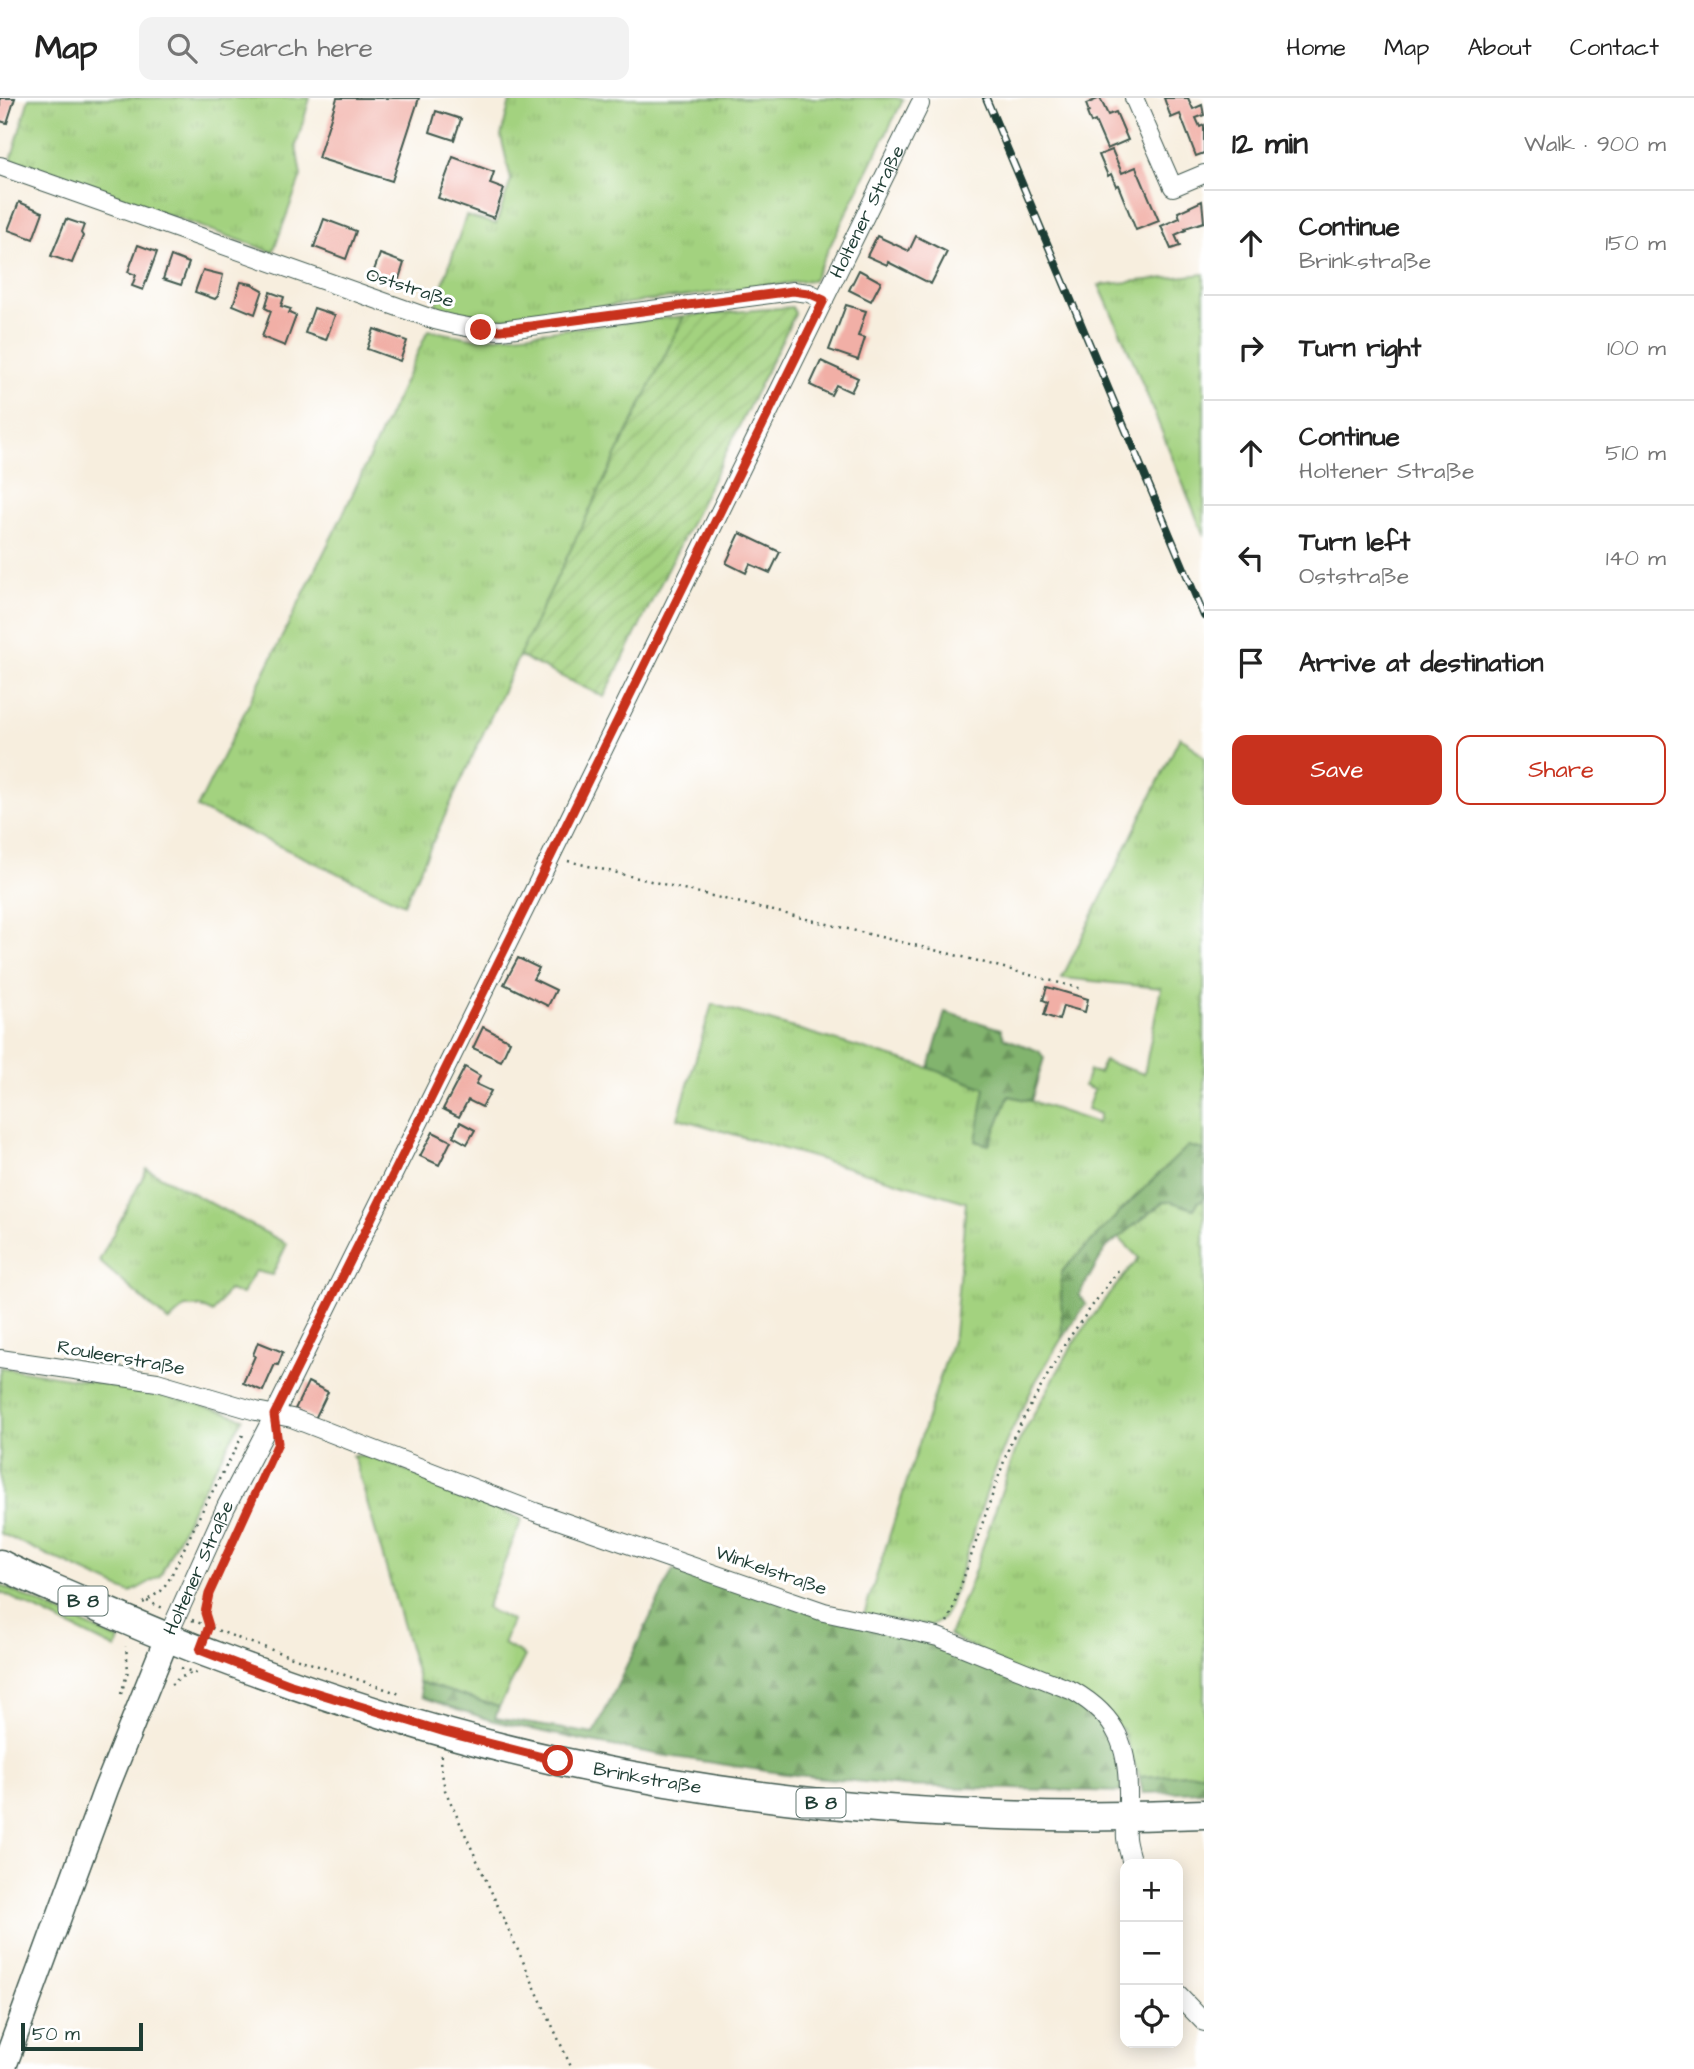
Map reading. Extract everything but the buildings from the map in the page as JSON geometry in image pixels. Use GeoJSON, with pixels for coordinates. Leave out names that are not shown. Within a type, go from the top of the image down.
{"type":"FeatureCollection","features":[{"type":"Feature","properties":{"kind":"main road","name":"Brinkstraße"},"geometry":{"type":"LineString","coordinates":[[0,1564],[205,1638],[291,1685],[445,1732],[558,1761],[693,1786],[830,1804],[974,1813],[1127,1818],[1204,1814]]}},
{"type":"Feature","properties":{"kind":"main road","name":"Holtener Straße"},"geometry":{"type":"LineString","coordinates":[[3,2069],[106,1789],[172,1626]]}},
{"type":"Feature","properties":{"kind":"street"},"geometry":{"type":"LineString","coordinates":[[1134,98],[1172,187],[1204,174]]}},
{"type":"Feature","properties":{"kind":"street","name":"Holtener Straße"},"geometry":{"type":"LineString","coordinates":[[172,1626],[226,1507],[551,856],[920,104]]}},
{"type":"Feature","properties":{"kind":"street","name":"Oststraße"},"geometry":{"type":"LineString","coordinates":[[0,166],[422,316],[481,330],[501,330],[793,291],[808,293],[824,300]]}},
{"type":"Feature","properties":{"kind":"street","name":"Rouleerstraße"},"geometry":{"type":"LineString","coordinates":[[0,1359],[157,1382],[274,1415]]}},
{"type":"Feature","properties":{"kind":"street","name":"Winkelstraße"},"geometry":{"type":"LineString","coordinates":[[274,1415],[292,1418],[535,1512],[824,1612],[938,1637],[1073,1690],[1106,1715],[1119,1735],[1125,1759],[1128,1791],[1126,1835],[1131,1859]]}},
{"type":"Feature","properties":{"kind":"street"},"geometry":{"type":"LineString","coordinates":[[1183,2000],[1204,2022]]}},
{"type":"Feature","properties":{"kind":"path"},"geometry":{"type":"LineString","coordinates":[[551,856],[1083,989]]}},
{"type":"Feature","properties":{"kind":"path"},"geometry":{"type":"LineString","coordinates":[[938,1637],[951,1614],[1011,1441],[1066,1342],[1119,1269]]}},
{"type":"Feature","properties":{"kind":"path"},"geometry":{"type":"LineString","coordinates":[[168,1689],[179,1678],[192,1673],[205,1638],[205,1613],[209,1594],[261,1479]]}},
{"type":"Feature","properties":{"kind":"path"},"geometry":{"type":"LineString","coordinates":[[147,1601],[172,1626],[205,1638],[240,1640],[401,1695]]}},
{"type":"Feature","properties":{"kind":"path"},"geometry":{"type":"LineString","coordinates":[[442,1751],[440,1761],[445,1790],[572,2069]]}},
{"type":"Feature","properties":{"kind":"green space"},"geometry":{"type":"Polygon","coordinates":[[[29,98],[310,98],[296,146],[301,176],[273,252],[11,160],[29,98]]]}},
{"type":"Feature","properties":{"kind":"green space"},"geometry":{"type":"Polygon","coordinates":[[[511,98],[903,100],[813,280],[473,321],[434,310],[466,216],[496,224],[511,180],[501,136],[511,98]]]}},
{"type":"Feature","properties":{"kind":"green space"},"geometry":{"type":"Polygon","coordinates":[[[1204,274],[1204,536],[1132,358],[1099,285],[1204,274]]]}},
{"type":"Feature","properties":{"kind":"green space"},"geometry":{"type":"Polygon","coordinates":[[[792,307],[795,314],[604,697],[519,656],[684,316],[792,307]]]}},
{"type":"Feature","properties":{"kind":"green space"},"geometry":{"type":"Polygon","coordinates":[[[684,316],[519,656],[404,904],[197,808],[346,508],[428,330],[477,339],[684,316]]]}},
{"type":"Feature","properties":{"kind":"green space"},"geometry":{"type":"Polygon","coordinates":[[[1180,737],[1204,758],[1204,1150],[1188,1147],[1062,1272],[1062,1338],[1036,1381],[1007,1440],[989,1485],[949,1608],[943,1618],[930,1626],[864,1615],[954,1334],[966,1202],[678,1118],[712,1004],[929,1068],[986,1088],[977,1142],[989,1145],[1009,1096],[1097,1123],[1100,1114],[1087,1109],[1094,1090],[1084,1086],[1089,1071],[1099,1073],[1104,1061],[1144,1074],[1161,988],[1062,978],[1180,737]]]}},
{"type":"Feature","properties":{"kind":"green space"},"geometry":{"type":"Polygon","coordinates":[[[945,1012],[1001,1029],[1004,1038],[1039,1051],[1044,1058],[1031,1101],[1009,1096],[989,1145],[976,1141],[985,1088],[929,1068],[945,1012]]]}},
{"type":"Feature","properties":{"kind":"green space"},"geometry":{"type":"Polygon","coordinates":[[[1188,1146],[1204,1150],[1204,1199],[1198,1202],[1194,1209],[1163,1202],[1106,1248],[1079,1295],[1086,1304],[1062,1338],[1061,1272],[1188,1146]]]}},
{"type":"Feature","properties":{"kind":"green space"},"geometry":{"type":"Polygon","coordinates":[[[147,1169],[287,1244],[272,1275],[255,1271],[242,1294],[228,1290],[213,1313],[201,1307],[185,1307],[169,1322],[99,1261],[147,1169]]]}},
{"type":"Feature","properties":{"kind":"green space"},"geometry":{"type":"Polygon","coordinates":[[[1204,1199],[1204,1773],[1139,1777],[1122,1729],[949,1635],[969,1587],[1018,1443],[1073,1344],[1139,1258],[1119,1238],[1164,1202],[1194,1209],[1198,1202],[1204,1199]]]}},
{"type":"Feature","properties":{"kind":"green space"},"geometry":{"type":"Polygon","coordinates":[[[0,1367],[153,1393],[243,1418],[194,1505],[160,1576],[130,1593],[0,1533],[0,1367]]]}},
{"type":"Feature","properties":{"kind":"green space"},"geometry":{"type":"Polygon","coordinates":[[[370,1455],[522,1519],[486,1608],[512,1621],[503,1644],[525,1656],[499,1707],[419,1682],[352,1456],[370,1455]]]}},
{"type":"Feature","properties":{"kind":"green space"},"geometry":{"type":"Polygon","coordinates":[[[673,1570],[699,1575],[950,1647],[1060,1691],[1091,1709],[1108,1729],[1124,1792],[903,1786],[786,1774],[586,1741],[493,1721],[422,1697],[419,1682],[499,1707],[495,1718],[594,1734],[673,1570]]]}},
{"type":"Feature","properties":{"kind":"green space"},"geometry":{"type":"Polygon","coordinates":[[[0,1585],[119,1640],[116,1649],[0,1592],[0,1585]]]}},
{"type":"Feature","properties":{"kind":"green space"},"geometry":{"type":"Polygon","coordinates":[[[1204,1773],[1204,1791],[1143,1793],[1139,1777],[1204,1773]]]}},
{"type":"Feature","properties":{"kind":"railway"},"geometry":{"type":"LineString","coordinates":[[986,98],[1204,616]]}},
{"type":"Feature","properties":{"kind":"route"},"geometry":{"type":"LineString","coordinates":[[481,330],[501,330],[793,291],[808,293],[824,300],[274,1415],[278,1443],[209,1594],[205,1613],[209,1626],[200,1650],[291,1685],[445,1732],[558,1761]]}}]}
